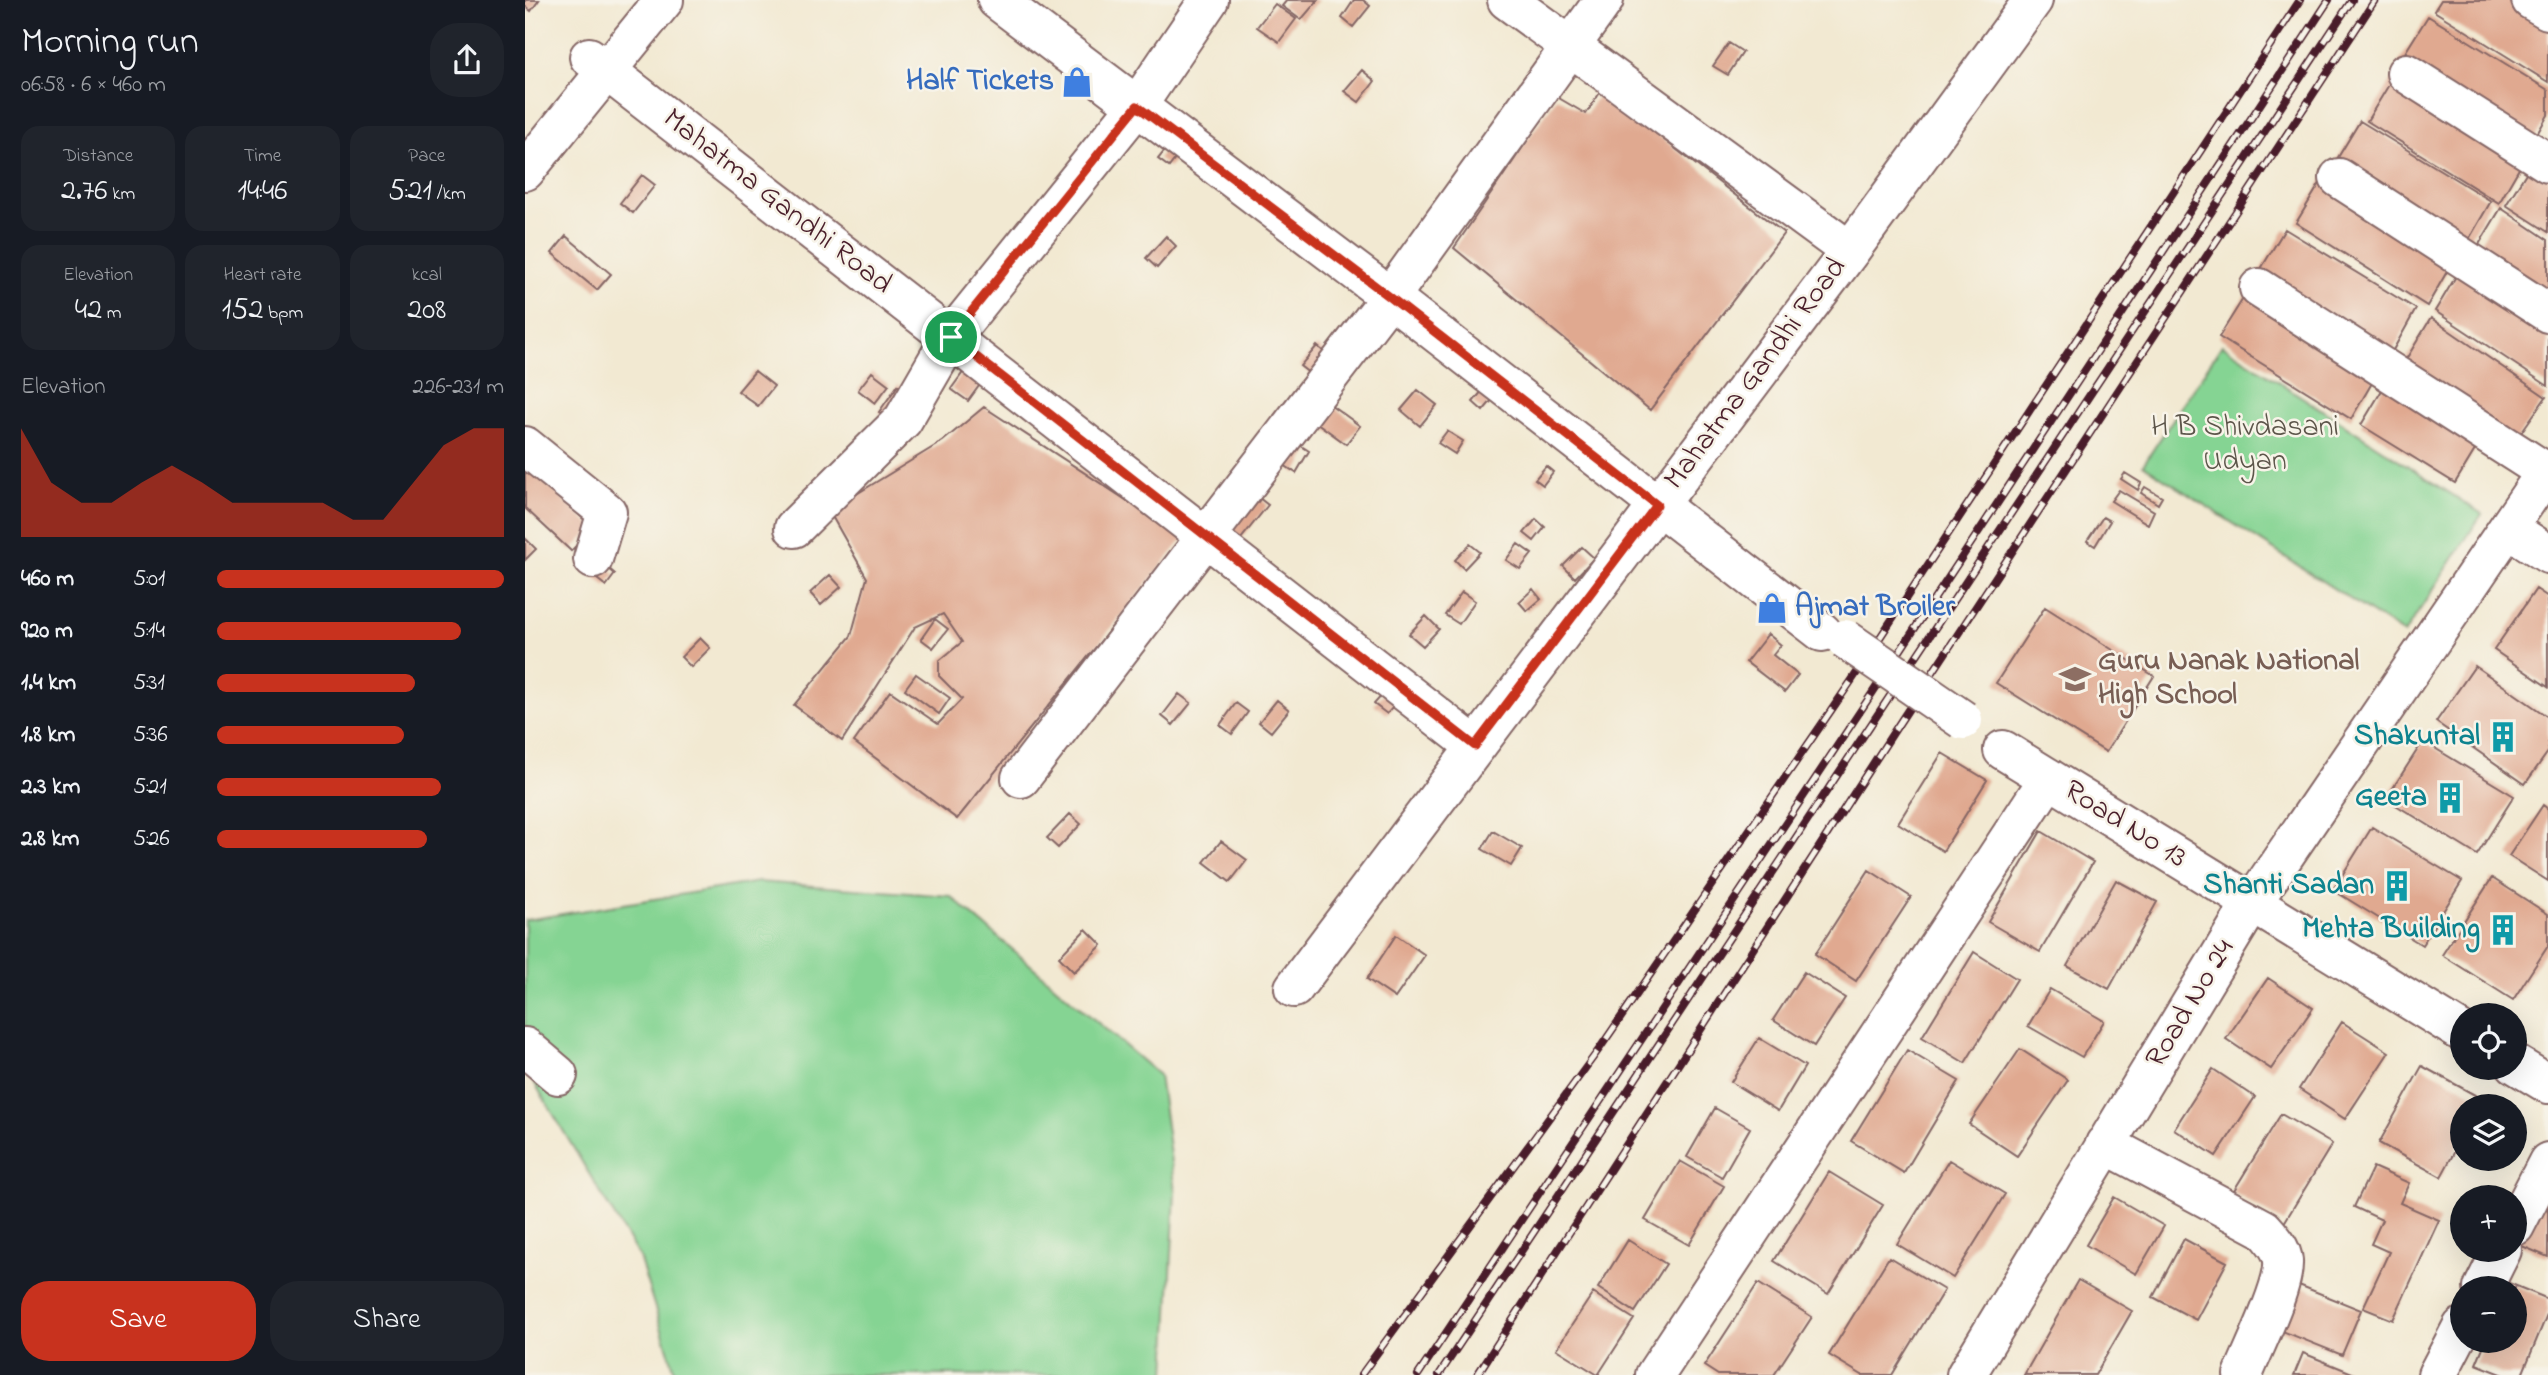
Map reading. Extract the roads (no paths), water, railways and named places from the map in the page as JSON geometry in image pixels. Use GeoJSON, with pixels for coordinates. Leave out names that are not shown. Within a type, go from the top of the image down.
{"type":"FeatureCollection","features":[{"type":"Feature","properties":{"kind":"street"},"geometry":{"type":"LineString","coordinates":[[525,171],[599,64],[632,0]]}},
{"type":"Feature","properties":{"kind":"street"},"geometry":{"type":"LineString","coordinates":[[525,135],[664,0]]}},
{"type":"Feature","properties":{"kind":"street"},"geometry":{"type":"LineString","coordinates":[[996,0],[1390,297],[1657,505],[1833,636],[1963,720]]}},
{"type":"Feature","properties":{"kind":"street"},"geometry":{"type":"LineString","coordinates":[[794,528],[903,421],[951,337],[1137,106],[1209,0]]}},
{"type":"Feature","properties":{"kind":"street"},"geometry":{"type":"LineString","coordinates":[[1507,0],[1850,250]]}},
{"type":"Feature","properties":{"kind":"street"},"geometry":{"type":"LineString","coordinates":[[1021,778],[1390,297],[1604,0]]}},
{"type":"Feature","properties":{"kind":"street","name":"Mahatma Gandhi Road"},"geometry":{"type":"LineString","coordinates":[[1294,988],[1850,250],[2033,0]]}},
{"type":"Feature","properties":{"kind":"street"},"geometry":{"type":"LineString","coordinates":[[2531,0],[2548,10]]}},
{"type":"Feature","properties":{"kind":"street","name":"Mahatma Gandhi Road"},"geometry":{"type":"LineString","coordinates":[[599,64],[1475,746]]}},
{"type":"Feature","properties":{"kind":"street"},"geometry":{"type":"LineString","coordinates":[[2406,73],[2548,163]]}},
{"type":"Feature","properties":{"kind":"street"},"geometry":{"type":"LineString","coordinates":[[2339,178],[2548,313]]}},
{"type":"Feature","properties":{"kind":"street"},"geometry":{"type":"LineString","coordinates":[[2259,288],[2547,470]]}},
{"type":"Feature","properties":{"kind":"street"},"geometry":{"type":"LineString","coordinates":[[525,446],[607,512],[593,559]]}},
{"type":"Feature","properties":{"kind":"street","name":"Road No 24"},"geometry":{"type":"LineString","coordinates":[[1966,1375],[2252,903],[2547,470]]}},
{"type":"Feature","properties":{"kind":"street"},"geometry":{"type":"LineString","coordinates":[[2508,528],[2548,554]]}},
{"type":"Feature","properties":{"kind":"street","name":"Road No 13"},"geometry":{"type":"LineString","coordinates":[[2003,750],[2450,1025]]}},
{"type":"Feature","properties":{"kind":"street"},"geometry":{"type":"LineString","coordinates":[[1667,1371],[2049,778]]}},
{"type":"Feature","properties":{"kind":"street"},"geometry":{"type":"LineString","coordinates":[[525,1047],[558,1075]]}},
{"type":"Feature","properties":{"kind":"street"},"geometry":{"type":"LineString","coordinates":[[2527,1071],[2548,1084]]}},
{"type":"Feature","properties":{"kind":"street"},"geometry":{"type":"LineString","coordinates":[[2105,1144],[2264,1229],[2275,1242],[2283,1260],[2280,1281],[2243,1375]]}},
{"type":"Feature","properties":{"kind":"street"},"geometry":{"type":"LineString","coordinates":[[2527,1203],[2548,1162]]}},
{"type":"Feature","properties":{"kind":"street"},"geometry":{"type":"LineString","coordinates":[[2437,1375],[2450,1350]]}},
{"type":"Feature","properties":{"kind":"railway"},"geometry":{"type":"LineString","coordinates":[[1361,1375],[1600,1048],[1852,680],[2300,0]]}},
{"type":"Feature","properties":{"kind":"railway"},"geometry":{"type":"LineString","coordinates":[[1418,1375],[2329,0]]}},
{"type":"Feature","properties":{"kind":"railway"},"geometry":{"type":"LineString","coordinates":[[1439,1375],[2352,0]]}},
{"type":"Feature","properties":{"kind":"railway"},"geometry":{"type":"LineString","coordinates":[[1477,1375],[1904,716],[2375,0]]}},
{"type":"Feature","properties":{"kind":"place","name":"Half Tickets"},"geometry":{"type":"Point","coordinates":[1077,82]}},
{"type":"Feature","properties":{"kind":"place","name":"Ajmat Broiler"},"geometry":{"type":"Point","coordinates":[1772,608]}},
{"type":"Feature","properties":{"kind":"place","name":"Guru Nanak National High School"},"geometry":{"type":"Point","coordinates":[2075,679]}},
{"type":"Feature","properties":{"kind":"place","name":"Shakuntal"},"geometry":{"type":"Point","coordinates":[2503,737]}},
{"type":"Feature","properties":{"kind":"place","name":"Geeta"},"geometry":{"type":"Point","coordinates":[2450,798]}},
{"type":"Feature","properties":{"kind":"place","name":"Shanti Sadan"},"geometry":{"type":"Point","coordinates":[2397,886]}},
{"type":"Feature","properties":{"kind":"place","name":"Mehta Building"},"geometry":{"type":"Point","coordinates":[2503,930]}},
{"type":"Feature","properties":{"kind":"park label","name":"H B Shivdasani Udyan"},"geometry":{"type":"Point","coordinates":[2245,445]}}]}
